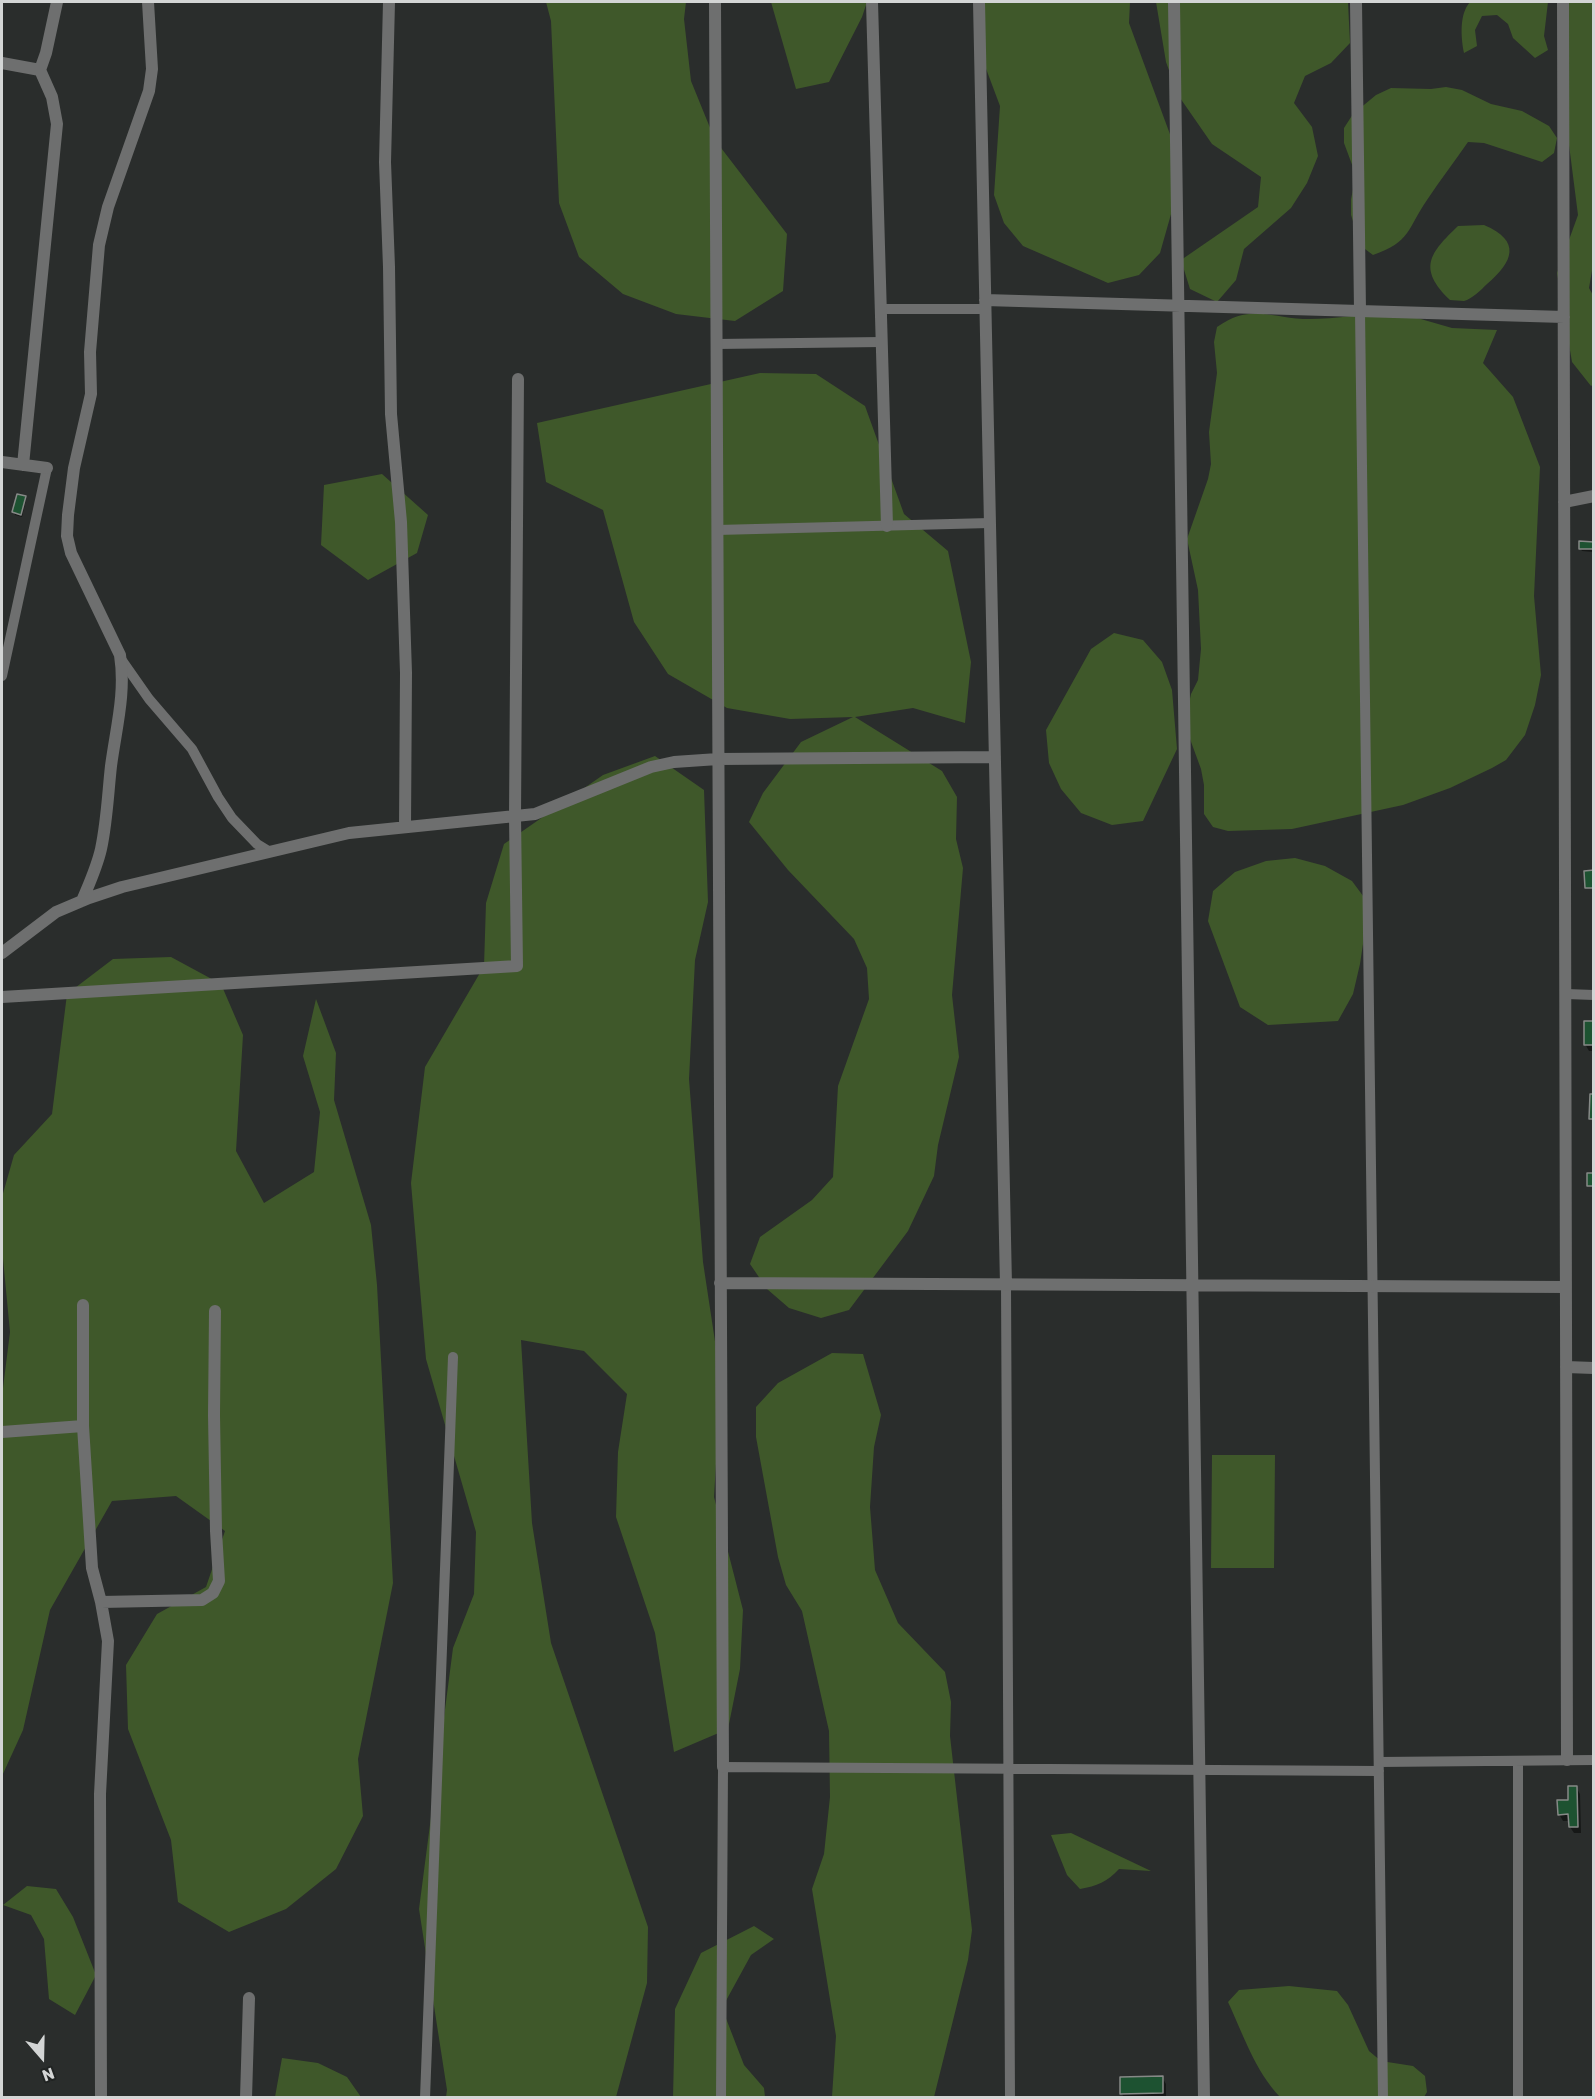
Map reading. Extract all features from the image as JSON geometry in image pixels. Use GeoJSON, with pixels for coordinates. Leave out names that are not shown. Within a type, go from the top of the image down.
{"type":"FeatureCollection","features":[{"type":"Feature","properties":{"kind":"street"},"geometry":{"type":"LineString","coordinates":[[23,465],[57,124],[52,97],[40,70],[57,2]]}},
{"type":"Feature","properties":{"kind":"street"},"geometry":{"type":"LineString","coordinates":[[82,901],[95,871],[101,849],[122,700],[120,658],[71,553],[67,536],[68,515],[75,468],[91,394],[90,352],[99,245],[108,207],[149,91],[152,69],[148,2]]}},
{"type":"Feature","properties":{"kind":"street"},"geometry":{"type":"LineString","coordinates":[[389,2],[385,162],[391,414],[401,522],[406,673],[405,827]]}},
{"type":"Feature","properties":{"kind":"street"},"geometry":{"type":"LineString","coordinates":[[715,2],[723,1767]]}},
{"type":"Feature","properties":{"kind":"street"},"geometry":{"type":"LineString","coordinates":[[872,2],[887,526]]}},
{"type":"Feature","properties":{"kind":"street"},"geometry":{"type":"LineString","coordinates":[[979,2],[1006,1285]]}},
{"type":"Feature","properties":{"kind":"street"},"geometry":{"type":"LineString","coordinates":[[1174,2],[1204,2097]]}},
{"type":"Feature","properties":{"kind":"street"},"geometry":{"type":"LineString","coordinates":[[1356,2],[1360,311]]}},
{"type":"Feature","properties":{"kind":"street"},"geometry":{"type":"LineString","coordinates":[[1563,2],[1567,1760]]}},
{"type":"Feature","properties":{"kind":"street"},"geometry":{"type":"LineString","coordinates":[[2,63],[40,70]]}},
{"type":"Feature","properties":{"kind":"street"},"geometry":{"type":"LineString","coordinates":[[985,305],[1179,306],[1564,317]]}},
{"type":"Feature","properties":{"kind":"street"},"geometry":{"type":"LineString","coordinates":[[2,997],[517,966],[515,816],[518,379]]}},
{"type":"Feature","properties":{"kind":"street"},"geometry":{"type":"LineString","coordinates":[[2,462],[47,468]]}},
{"type":"Feature","properties":{"kind":"street"},"geometry":{"type":"LineString","coordinates":[[1564,502],[1593,496]]}},
{"type":"Feature","properties":{"kind":"street"},"geometry":{"type":"LineString","coordinates":[[2,953],[56,912],[122,887],[349,833],[535,814],[651,767],[674,762],[718,759],[995,757]]}},
{"type":"Feature","properties":{"kind":"street"},"geometry":{"type":"LineString","coordinates":[[720,1283],[1566,1287]]}},
{"type":"Feature","properties":{"kind":"street"},"geometry":{"type":"LineString","coordinates":[[83,1305],[83,1426],[92,1568],[108,1641],[100,1794],[101,2097]]}},
{"type":"Feature","properties":{"kind":"street"},"geometry":{"type":"LineString","coordinates":[[101,1602],[202,1600],[213,1593],[219,1581],[214,1415],[215,1311]]}},
{"type":"Feature","properties":{"kind":"street"},"geometry":{"type":"LineString","coordinates":[[1566,1367],[1593,1368]]}},
{"type":"Feature","properties":{"kind":"street"},"geometry":{"type":"LineString","coordinates":[[2,1432],[83,1426]]}},
{"type":"Feature","properties":{"kind":"street"},"geometry":{"type":"LineString","coordinates":[[246,2097],[249,1998]]}},
{"type":"Feature","properties":{"kind":"lane"},"geometry":{"type":"LineString","coordinates":[[881,309],[985,305]]}},
{"type":"Feature","properties":{"kind":"lane"},"geometry":{"type":"LineString","coordinates":[[1360,311],[1383,2097]]}},
{"type":"Feature","properties":{"kind":"lane"},"geometry":{"type":"LineString","coordinates":[[716,344],[882,342]]}},
{"type":"Feature","properties":{"kind":"lane"},"geometry":{"type":"LineString","coordinates":[[2,676],[47,468]]}},
{"type":"Feature","properties":{"kind":"lane"},"geometry":{"type":"LineString","coordinates":[[717,530],[990,523]]}},
{"type":"Feature","properties":{"kind":"lane"},"geometry":{"type":"LineString","coordinates":[[120,658],[149,699],[192,749],[232,818],[257,844],[270,852]]}},
{"type":"Feature","properties":{"kind":"lane"},"geometry":{"type":"LineString","coordinates":[[1566,994],[1593,995]]}},
{"type":"Feature","properties":{"kind":"lane"},"geometry":{"type":"LineString","coordinates":[[1006,1285],[1010,2097]]}},
{"type":"Feature","properties":{"kind":"lane"},"geometry":{"type":"LineString","coordinates":[[426,2097],[453,1357]]}},
{"type":"Feature","properties":{"kind":"lane"},"geometry":{"type":"LineString","coordinates":[[721,2097],[723,1767],[1198,1770],[1593,1760]]}},
{"type":"Feature","properties":{"kind":"lane"},"geometry":{"type":"LineString","coordinates":[[1518,1761],[1518,2097]]}},
{"type":"Feature","properties":{"kind":"green space"},"geometry":{"type":"Polygon","coordinates":[[[546,2],[686,2],[684,19],[691,81],[715,140],[787,234],[783,291],[735,321],[676,314],[623,294],[579,257],[559,203],[551,21],[546,2]]]}},
{"type":"Feature","properties":{"kind":"green space"},"geometry":{"type":"Polygon","coordinates":[[[771,2],[867,2],[862,17],[829,82],[796,89],[771,2]]]}},
{"type":"Feature","properties":{"kind":"green space"},"geometry":{"type":"Polygon","coordinates":[[[978,2],[1130,2],[1129,23],[1171,137],[1177,193],[1160,253],[1139,275],[1108,283],[1023,246],[1004,223],[994,195],[1000,106],[979,50],[978,2]]]}},
{"type":"Feature","properties":{"kind":"green space"},"geometry":{"type":"Polygon","coordinates":[[[1156,2],[1348,2],[1350,43],[1331,63],[1305,76],[1294,103],[1312,127],[1318,156],[1307,183],[1291,208],[1244,249],[1236,280],[1217,302],[1190,289],[1181,260],[1258,207],[1261,177],[1212,144],[1178,95],[1166,62],[1156,2]]]}},
{"type":"Feature","properties":{"kind":"green space"},"geometry":{"type":"Polygon","coordinates":[[[1470,2],[1548,2],[1544,36],[1548,50],[1535,58],[1513,38],[1508,24],[1497,15],[1482,16],[1475,30],[1477,46],[1464,53],[1462,19],[1470,2]]]}},
{"type":"Feature","properties":{"kind":"green space"},"geometry":{"type":"Polygon","coordinates":[[[1565,2],[1593,2],[1594,259],[1589,288],[1594,297],[1594,384],[1591,386],[1572,362],[1557,273],[1578,215],[1559,67],[1565,2]]]}},
{"type":"Feature","properties":{"kind":"green space"},"geometry":{"type":"Polygon","coordinates":[[[1446,87],[1462,90],[1491,104],[1522,111],[1549,126],[1557,138],[1554,153],[1542,162],[1484,143],[1468,142],[1420,210],[1402,240],[1373,255],[1361,246],[1351,215],[1354,170],[1344,143],[1344,128],[1353,114],[1376,95],[1391,88],[1446,87]]]}},
{"type":"Feature","properties":{"kind":"green space"},"geometry":{"type":"Polygon","coordinates":[[[1484,225],[1496,231],[1509,245],[1510,252],[1507,260],[1496,276],[1473,296],[1464,301],[1450,300],[1433,279],[1431,261],[1434,253],[1458,226],[1484,225]]]}},
{"type":"Feature","properties":{"kind":"green space"},"geometry":{"type":"Polygon","coordinates":[[[1393,311],[1452,328],[1497,330],[1483,363],[1513,397],[1540,467],[1534,596],[1541,675],[1535,705],[1525,735],[1506,760],[1450,788],[1403,805],[1292,829],[1228,831],[1213,827],[1204,814],[1204,785],[1190,739],[1188,708],[1191,694],[1198,680],[1201,649],[1198,590],[1187,539],[1211,464],[1209,432],[1217,373],[1214,342],[1217,327],[1229,320],[1249,314],[1313,319],[1393,311]]]}},
{"type":"Feature","properties":{"kind":"green space"},"geometry":{"type":"Polygon","coordinates":[[[760,373],[816,374],[865,406],[904,514],[948,551],[971,662],[965,723],[913,708],[855,717],[942,771],[957,797],[956,839],[963,868],[952,995],[959,1057],[938,1145],[934,1176],[908,1231],[849,1310],[821,1318],[789,1308],[767,1289],[750,1264],[760,1237],[812,1200],[833,1177],[838,1086],[869,999],[867,968],[854,939],[788,870],[749,822],[763,793],[801,742],[853,717],[790,719],[727,708],[668,674],[634,622],[603,510],[546,482],[537,423],[760,373]]]}},
{"type":"Feature","properties":{"kind":"green space"},"geometry":{"type":"Polygon","coordinates":[[[382,474],[428,515],[417,553],[368,580],[321,545],[324,485],[382,474]]]}},
{"type":"Feature","properties":{"kind":"green space"},"geometry":{"type":"Polygon","coordinates":[[[1114,633],[1143,640],[1162,662],[1172,690],[1177,749],[1143,821],[1112,825],[1081,813],[1061,789],[1049,763],[1046,730],[1091,649],[1114,633]]]}},
{"type":"Feature","properties":{"kind":"green space"},"geometry":{"type":"Polygon","coordinates":[[[655,756],[704,790],[708,902],[695,960],[689,1079],[703,1262],[721,1381],[714,1497],[743,1610],[740,1669],[728,1729],[674,1752],[655,1633],[616,1517],[618,1452],[627,1394],[584,1351],[521,1340],[532,1523],[551,1643],[648,1927],[647,1983],[616,2097],[446,2097],[447,2090],[419,1909],[453,1648],[474,1594],[476,1532],[426,1359],[411,1183],[425,1067],[484,966],[486,903],[504,844],[603,775],[655,756]]]}},
{"type":"Feature","properties":{"kind":"green space"},"geometry":{"type":"Polygon","coordinates":[[[1295,858],[1325,866],[1352,881],[1369,904],[1360,964],[1353,994],[1338,1021],[1268,1025],[1240,1007],[1208,921],[1213,891],[1235,872],[1266,861],[1295,858]]]}},
{"type":"Feature","properties":{"kind":"green space"},"geometry":{"type":"Polygon","coordinates":[[[171,957],[221,984],[243,1035],[236,1151],[264,1203],[314,1172],[320,1112],[303,1056],[316,999],[336,1053],[334,1100],[371,1225],[377,1285],[393,1583],[358,1759],[363,1816],[336,1869],[286,1909],[229,1932],[178,1902],[171,1840],[128,1729],[126,1665],[157,1614],[206,1587],[225,1531],[176,1496],[112,1501],[50,1610],[23,1730],[2,1776],[2,1396],[10,1332],[2,1248],[2,1197],[14,1155],[52,1114],[67,994],[113,959],[171,957]]]}},
{"type":"Feature","properties":{"kind":"green space"},"geometry":{"type":"Polygon","coordinates":[[[832,1353],[863,1354],[881,1415],[874,1447],[870,1507],[875,1570],[898,1623],[945,1672],[951,1702],[950,1736],[972,1930],[968,1960],[934,2097],[832,2097],[836,2036],[812,1889],[824,1854],[830,1797],[829,1731],[802,1611],[786,1585],[778,1557],[756,1437],[756,1407],[778,1383],[832,1353]]]}},
{"type":"Feature","properties":{"kind":"green space"},"geometry":{"type":"Polygon","coordinates":[[[1212,1455],[1275,1455],[1274,1568],[1211,1568],[1212,1455]]]}},
{"type":"Feature","properties":{"kind":"green space"},"geometry":{"type":"Polygon","coordinates":[[[1071,1833],[1151,1871],[1119,1869],[1101,1883],[1080,1889],[1067,1875],[1051,1835],[1071,1833]]]}},
{"type":"Feature","properties":{"kind":"green space"},"geometry":{"type":"Polygon","coordinates":[[[27,1886],[56,1889],[73,1917],[96,1975],[75,2015],[49,1999],[44,1939],[31,1915],[3,1905],[27,1886]]]}},
{"type":"Feature","properties":{"kind":"green space"},"geometry":{"type":"Polygon","coordinates":[[[754,1926],[774,1939],[751,1955],[722,2008],[744,2065],[764,2088],[765,2097],[673,2098],[675,2009],[701,1953],[754,1926]]]}},
{"type":"Feature","properties":{"kind":"green space"},"geometry":{"type":"Polygon","coordinates":[[[1289,1986],[1337,1991],[1348,2005],[1369,2051],[1381,2061],[1413,2066],[1425,2076],[1427,2092],[1424,2097],[1280,2097],[1263,2076],[1228,2002],[1239,1990],[1289,1986]]]}},
{"type":"Feature","properties":{"kind":"green space"},"geometry":{"type":"Polygon","coordinates":[[[282,2058],[318,2063],[347,2077],[361,2097],[275,2097],[282,2058]]]}},
{"type":"Feature","properties":{"kind":"building"},"geometry":{"type":"Polygon","coordinates":[[[17,494],[26,496],[21,515],[12,512],[17,494]]]}},
{"type":"Feature","properties":{"kind":"building"},"geometry":{"type":"Polygon","coordinates":[[[1579,541],[1594,542],[1594,549],[1579,549],[1579,541]]]}},
{"type":"Feature","properties":{"kind":"building"},"geometry":{"type":"Polygon","coordinates":[[[1594,870],[1594,888],[1585,888],[1584,871],[1594,870]]]}},
{"type":"Feature","properties":{"kind":"building"},"geometry":{"type":"Polygon","coordinates":[[[1584,1021],[1594,1021],[1594,1045],[1584,1045],[1584,1021]]]}},
{"type":"Feature","properties":{"kind":"building"},"geometry":{"type":"Polygon","coordinates":[[[1590,1094],[1594,1094],[1594,1119],[1589,1119],[1590,1094]]]}},
{"type":"Feature","properties":{"kind":"building"},"geometry":{"type":"Polygon","coordinates":[[[1587,1173],[1594,1173],[1594,1186],[1587,1186],[1587,1173]]]}},
{"type":"Feature","properties":{"kind":"building"},"geometry":{"type":"Polygon","coordinates":[[[1568,1786],[1577,1786],[1578,1827],[1569,1827],[1568,1814],[1558,1815],[1557,1800],[1568,1800],[1568,1786]]]}},
{"type":"Feature","properties":{"kind":"building"},"geometry":{"type":"Polygon","coordinates":[[[1163,2076],[1163,2093],[1120,2094],[1120,2077],[1163,2076]]]}}]}
